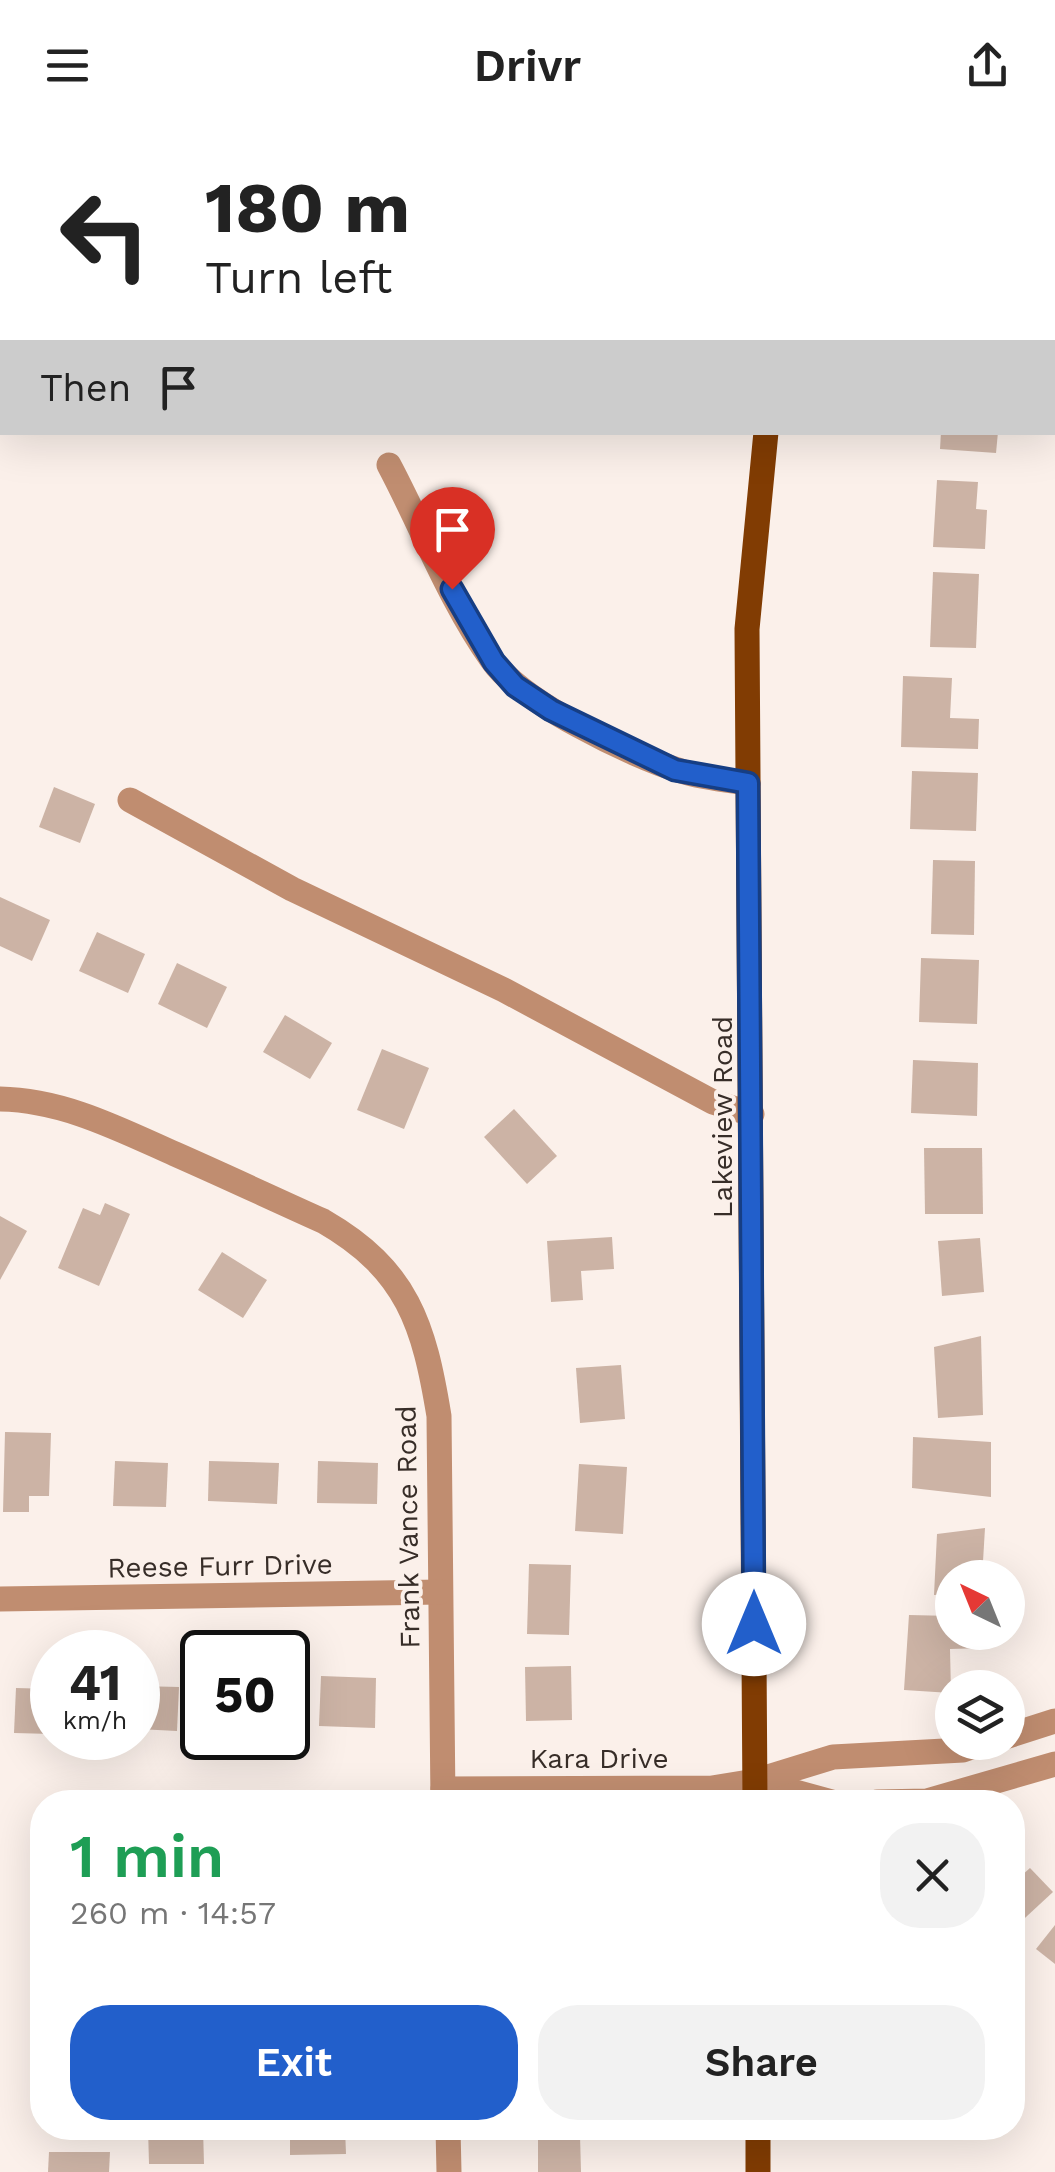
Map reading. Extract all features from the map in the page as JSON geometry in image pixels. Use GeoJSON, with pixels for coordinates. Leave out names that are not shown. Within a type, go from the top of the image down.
{"type":"FeatureCollection","features":[{"type":"Feature","properties":{"kind":"main road","name":"Lakeview Road"},"geometry":{"type":"LineString","coordinates":[[755,1790],[747,629],[766,435]]}},
{"type":"Feature","properties":{"kind":"main road"},"geometry":{"type":"LineString","coordinates":[[758,2140],[758,2172]]}},
{"type":"Feature","properties":{"kind":"street"},"geometry":{"type":"LineString","coordinates":[[389,465],[465,617],[515,686],[551,710],[675,770],[748,783]]}},
{"type":"Feature","properties":{"kind":"street"},"geometry":{"type":"LineString","coordinates":[[130,800],[292,889],[504,990],[713,1102],[752,1114]]}},
{"type":"Feature","properties":{"kind":"street","name":"Frank Vance Road"},"geometry":{"type":"LineString","coordinates":[[0,1099],[22,1099],[101,1120],[323,1221],[350,1236],[394,1280],[414,1312],[429,1358],[439,1416],[443,1790]]}},
{"type":"Feature","properties":{"kind":"street","name":"Reese Furr Drive"},"geometry":{"type":"LineString","coordinates":[[0,1599],[440,1592]]}},
{"type":"Feature","properties":{"kind":"street"},"geometry":{"type":"LineString","coordinates":[[1025,1731],[1055,1721]]}},
{"type":"Feature","properties":{"kind":"street","name":"Kara Drive"},"geometry":{"type":"LineString","coordinates":[[759,1790],[832,1757],[935,1751]]}},
{"type":"Feature","properties":{"kind":"street"},"geometry":{"type":"LineString","coordinates":[[965,1790],[1055,1764]]}},
{"type":"Feature","properties":{"kind":"street","name":"Kara Drive"},"geometry":{"type":"LineString","coordinates":[[645,1790],[734,1790]]}},
{"type":"Feature","properties":{"kind":"street"},"geometry":{"type":"LineString","coordinates":[[448,2140],[449,2172]]}},
{"type":"Feature","properties":{"kind":"building"},"geometry":{"type":"Polygon","coordinates":[[[941,435],[998,435],[996,453],[940,449],[941,435]]]}},
{"type":"Feature","properties":{"kind":"building"},"geometry":{"type":"Polygon","coordinates":[[[937,480],[978,482],[976,509],[987,510],[985,549],[933,547],[937,480]]]}},
{"type":"Feature","properties":{"kind":"building"},"geometry":{"type":"Polygon","coordinates":[[[933,572],[979,574],[976,648],[930,647],[933,572]]]}},
{"type":"Feature","properties":{"kind":"building"},"geometry":{"type":"Polygon","coordinates":[[[903,676],[952,678],[950,718],[979,719],[978,749],[901,747],[903,676]]]}},
{"type":"Feature","properties":{"kind":"building"},"geometry":{"type":"Polygon","coordinates":[[[912,771],[978,773],[976,831],[910,829],[912,771]]]}},
{"type":"Feature","properties":{"kind":"building"},"geometry":{"type":"Polygon","coordinates":[[[54,787],[95,804],[80,843],[39,827],[54,787]]]}},
{"type":"Feature","properties":{"kind":"building"},"geometry":{"type":"Polygon","coordinates":[[[933,860],[975,861],[974,935],[931,934],[933,860]]]}},
{"type":"Feature","properties":{"kind":"building"},"geometry":{"type":"Polygon","coordinates":[[[0,897],[50,920],[32,961],[0,946],[0,897]]]}},
{"type":"Feature","properties":{"kind":"building"},"geometry":{"type":"Polygon","coordinates":[[[97,932],[145,954],[128,993],[79,971],[97,932]]]}},
{"type":"Feature","properties":{"kind":"building"},"geometry":{"type":"Polygon","coordinates":[[[921,958],[979,960],[977,1024],[919,1022],[921,958]]]}},
{"type":"Feature","properties":{"kind":"building"},"geometry":{"type":"Polygon","coordinates":[[[177,963],[227,987],[207,1028],[158,1004],[177,963]]]}},
{"type":"Feature","properties":{"kind":"building"},"geometry":{"type":"Polygon","coordinates":[[[285,1015],[332,1043],[310,1079],[263,1052],[285,1015]]]}},
{"type":"Feature","properties":{"kind":"building"},"geometry":{"type":"Polygon","coordinates":[[[382,1049],[429,1068],[404,1129],[357,1110],[382,1049]]]}},
{"type":"Feature","properties":{"kind":"building"},"geometry":{"type":"Polygon","coordinates":[[[913,1060],[978,1063],[977,1116],[911,1113],[913,1060]]]}},
{"type":"Feature","properties":{"kind":"building"},"geometry":{"type":"Polygon","coordinates":[[[514,1109],[557,1156],[527,1184],[484,1137],[514,1109]]]}},
{"type":"Feature","properties":{"kind":"building"},"geometry":{"type":"Polygon","coordinates":[[[924,1148],[982,1148],[983,1214],[925,1214],[924,1148]]]}},
{"type":"Feature","properties":{"kind":"building"},"geometry":{"type":"Polygon","coordinates":[[[105,1203],[130,1214],[99,1286],[58,1268],[83,1208],[100,1215],[105,1203]]]}},
{"type":"Feature","properties":{"kind":"building"},"geometry":{"type":"Polygon","coordinates":[[[0,1216],[27,1231],[0,1280],[0,1216]]]}},
{"type":"Feature","properties":{"kind":"building"},"geometry":{"type":"Polygon","coordinates":[[[612,1237],[614,1269],[581,1271],[583,1300],[551,1302],[547,1241],[612,1237]]]}},
{"type":"Feature","properties":{"kind":"building"},"geometry":{"type":"Polygon","coordinates":[[[980,1238],[984,1292],[942,1296],[938,1241],[980,1238]]]}},
{"type":"Feature","properties":{"kind":"building"},"geometry":{"type":"Polygon","coordinates":[[[222,1252],[267,1280],[243,1318],[198,1290],[222,1252]]]}},
{"type":"Feature","properties":{"kind":"building"},"geometry":{"type":"Polygon","coordinates":[[[981,1336],[983,1415],[938,1418],[934,1347],[981,1336]]]}},
{"type":"Feature","properties":{"kind":"building"},"geometry":{"type":"Polygon","coordinates":[[[621,1365],[625,1419],[580,1423],[576,1368],[621,1365]]]}},
{"type":"Feature","properties":{"kind":"building"},"geometry":{"type":"Polygon","coordinates":[[[5,1432],[51,1433],[49,1496],[29,1496],[29,1512],[3,1512],[5,1432]]]}},
{"type":"Feature","properties":{"kind":"building"},"geometry":{"type":"Polygon","coordinates":[[[913,1437],[991,1442],[991,1497],[912,1488],[913,1437]]]}},
{"type":"Feature","properties":{"kind":"building"},"geometry":{"type":"Polygon","coordinates":[[[115,1461],[168,1463],[166,1507],[113,1506],[115,1461]]]}},
{"type":"Feature","properties":{"kind":"building"},"geometry":{"type":"Polygon","coordinates":[[[209,1461],[279,1463],[277,1504],[208,1501],[209,1461]]]}},
{"type":"Feature","properties":{"kind":"building"},"geometry":{"type":"Polygon","coordinates":[[[318,1461],[378,1463],[377,1504],[317,1503],[318,1461]]]}},
{"type":"Feature","properties":{"kind":"building"},"geometry":{"type":"Polygon","coordinates":[[[579,1464],[627,1467],[623,1534],[575,1531],[579,1464]]]}},
{"type":"Feature","properties":{"kind":"building"},"geometry":{"type":"Polygon","coordinates":[[[985,1528],[983,1560],[936,1560],[937,1534],[985,1528]]]}},
{"type":"Feature","properties":{"kind":"building"},"geometry":{"type":"Polygon","coordinates":[[[529,1564],[571,1565],[569,1635],[527,1634],[529,1564]]]}},
{"type":"Feature","properties":{"kind":"building"},"geometry":{"type":"Polygon","coordinates":[[[909,1615],[935,1616],[935,1650],[950,1650],[950,1670],[935,1670],[935,1692],[904,1690],[909,1615]]]}},
{"type":"Feature","properties":{"kind":"building"},"geometry":{"type":"Polygon","coordinates":[[[571,1666],[572,1720],[526,1721],[525,1667],[571,1666]]]}},
{"type":"Feature","properties":{"kind":"building"},"geometry":{"type":"Polygon","coordinates":[[[321,1676],[376,1678],[375,1728],[319,1726],[321,1676]]]}},
{"type":"Feature","properties":{"kind":"building"},"geometry":{"type":"Polygon","coordinates":[[[160,1687],[179,1687],[177,1731],[160,1730],[160,1687]]]}},
{"type":"Feature","properties":{"kind":"building"},"geometry":{"type":"Polygon","coordinates":[[[16,1688],[30,1688],[30,1733],[14,1733],[16,1688]]]}},
{"type":"Feature","properties":{"kind":"building"},"geometry":{"type":"Polygon","coordinates":[[[1030,1868],[1053,1892],[1025,1918],[1025,1872],[1030,1868]]]}},
{"type":"Feature","properties":{"kind":"building"},"geometry":{"type":"Polygon","coordinates":[[[1055,1925],[1055,1964],[1036,1949],[1055,1925]]]}},
{"type":"Feature","properties":{"kind":"building"},"geometry":{"type":"Polygon","coordinates":[[[148,2140],[203,2140],[204,2164],[149,2164],[148,2140]]]}},
{"type":"Feature","properties":{"kind":"building"},"geometry":{"type":"Polygon","coordinates":[[[290,2140],[345,2140],[346,2154],[290,2155],[290,2140]]]}},
{"type":"Feature","properties":{"kind":"building"},"geometry":{"type":"Polygon","coordinates":[[[538,2140],[580,2140],[581,2172],[538,2172],[538,2140]]]}},
{"type":"Feature","properties":{"kind":"building"},"geometry":{"type":"Polygon","coordinates":[[[49,2152],[110,2152],[109,2172],[48,2172],[49,2152]]]}},
{"type":"Feature","properties":{"kind":"route"},"geometry":{"type":"LineString","coordinates":[[452,589],[494,662],[515,686],[551,710],[675,770],[748,783],[754,1624]]}}]}
